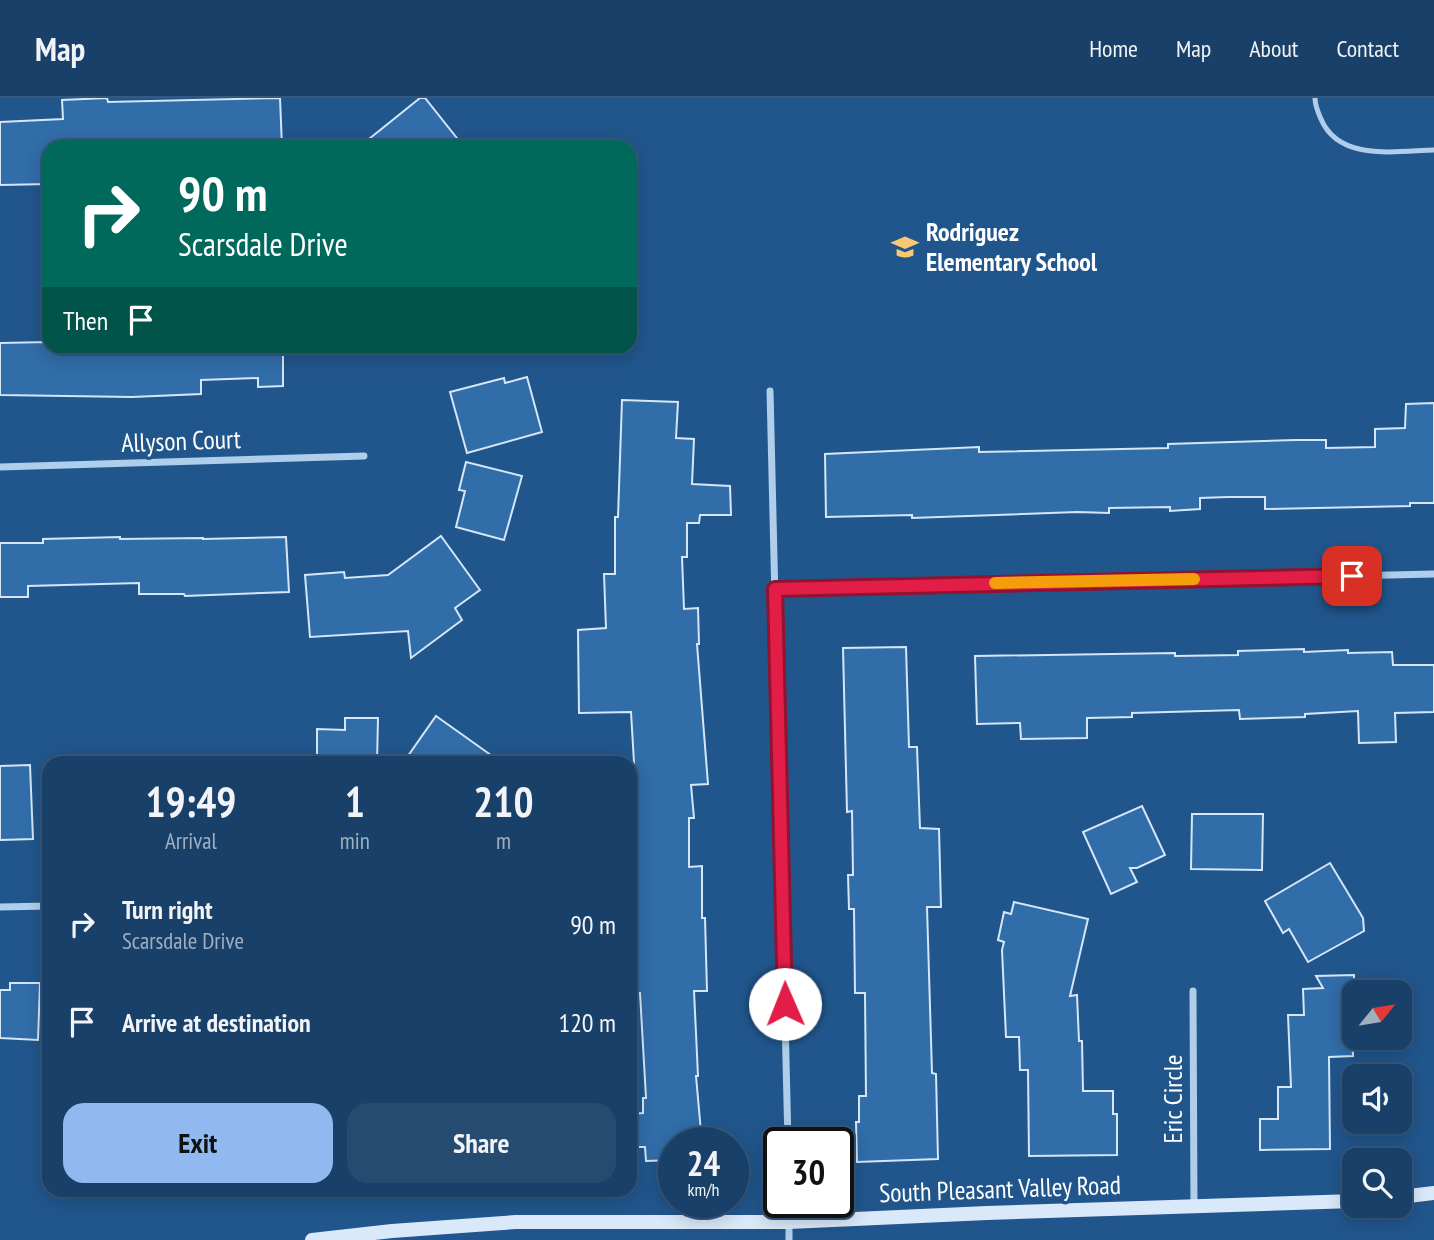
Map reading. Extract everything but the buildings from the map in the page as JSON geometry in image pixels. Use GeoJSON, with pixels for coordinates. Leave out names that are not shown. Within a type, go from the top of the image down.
{"type":"FeatureCollection","features":[{"type":"Feature","properties":{"kind":"street"},"geometry":{"type":"LineString","coordinates":[[770,391],[788,1127]]}},
{"type":"Feature","properties":{"kind":"street","name":"Allyson Court"},"geometry":{"type":"LineString","coordinates":[[0,467],[364,456]]}},
{"type":"Feature","properties":{"kind":"street"},"geometry":{"type":"LineString","coordinates":[[775,589],[1434,574]]}},
{"type":"Feature","properties":{"kind":"street"},"geometry":{"type":"LineString","coordinates":[[0,907],[42,906]]}},
{"type":"Feature","properties":{"kind":"street","name":"Eric Circle"},"geometry":{"type":"LineString","coordinates":[[1193,991],[1194,1208]]}},
{"type":"Feature","properties":{"kind":"street"},"geometry":{"type":"LineString","coordinates":[[1412,1196],[1434,1193]]}},
{"type":"Feature","properties":{"kind":"street","name":"South Pleasant Valley Road"},"geometry":{"type":"LineString","coordinates":[[312,1240],[516,1222],[789,1222],[1342,1202]]}},
{"type":"Feature","properties":{"kind":"street"},"geometry":{"type":"LineString","coordinates":[[789,1218],[789,1240]]}},
{"type":"Feature","properties":{"kind":"lane"},"geometry":{"type":"LineString","coordinates":[[1315,98],[1325,128],[1341,143],[1365,152],[1434,150]]}},
{"type":"Feature","properties":{"kind":"slow traffic"},"geometry":{"type":"LineString","coordinates":[[995,583],[1194,579]]}},
{"type":"Feature","properties":{"kind":"place","name":"Rodriguez Elementary School"},"geometry":{"type":"Point","coordinates":[905,247]}},
{"type":"Feature","properties":{"kind":"route"},"geometry":{"type":"LineString","coordinates":[[785,1004],[775,589],[1352,576]]}}]}
